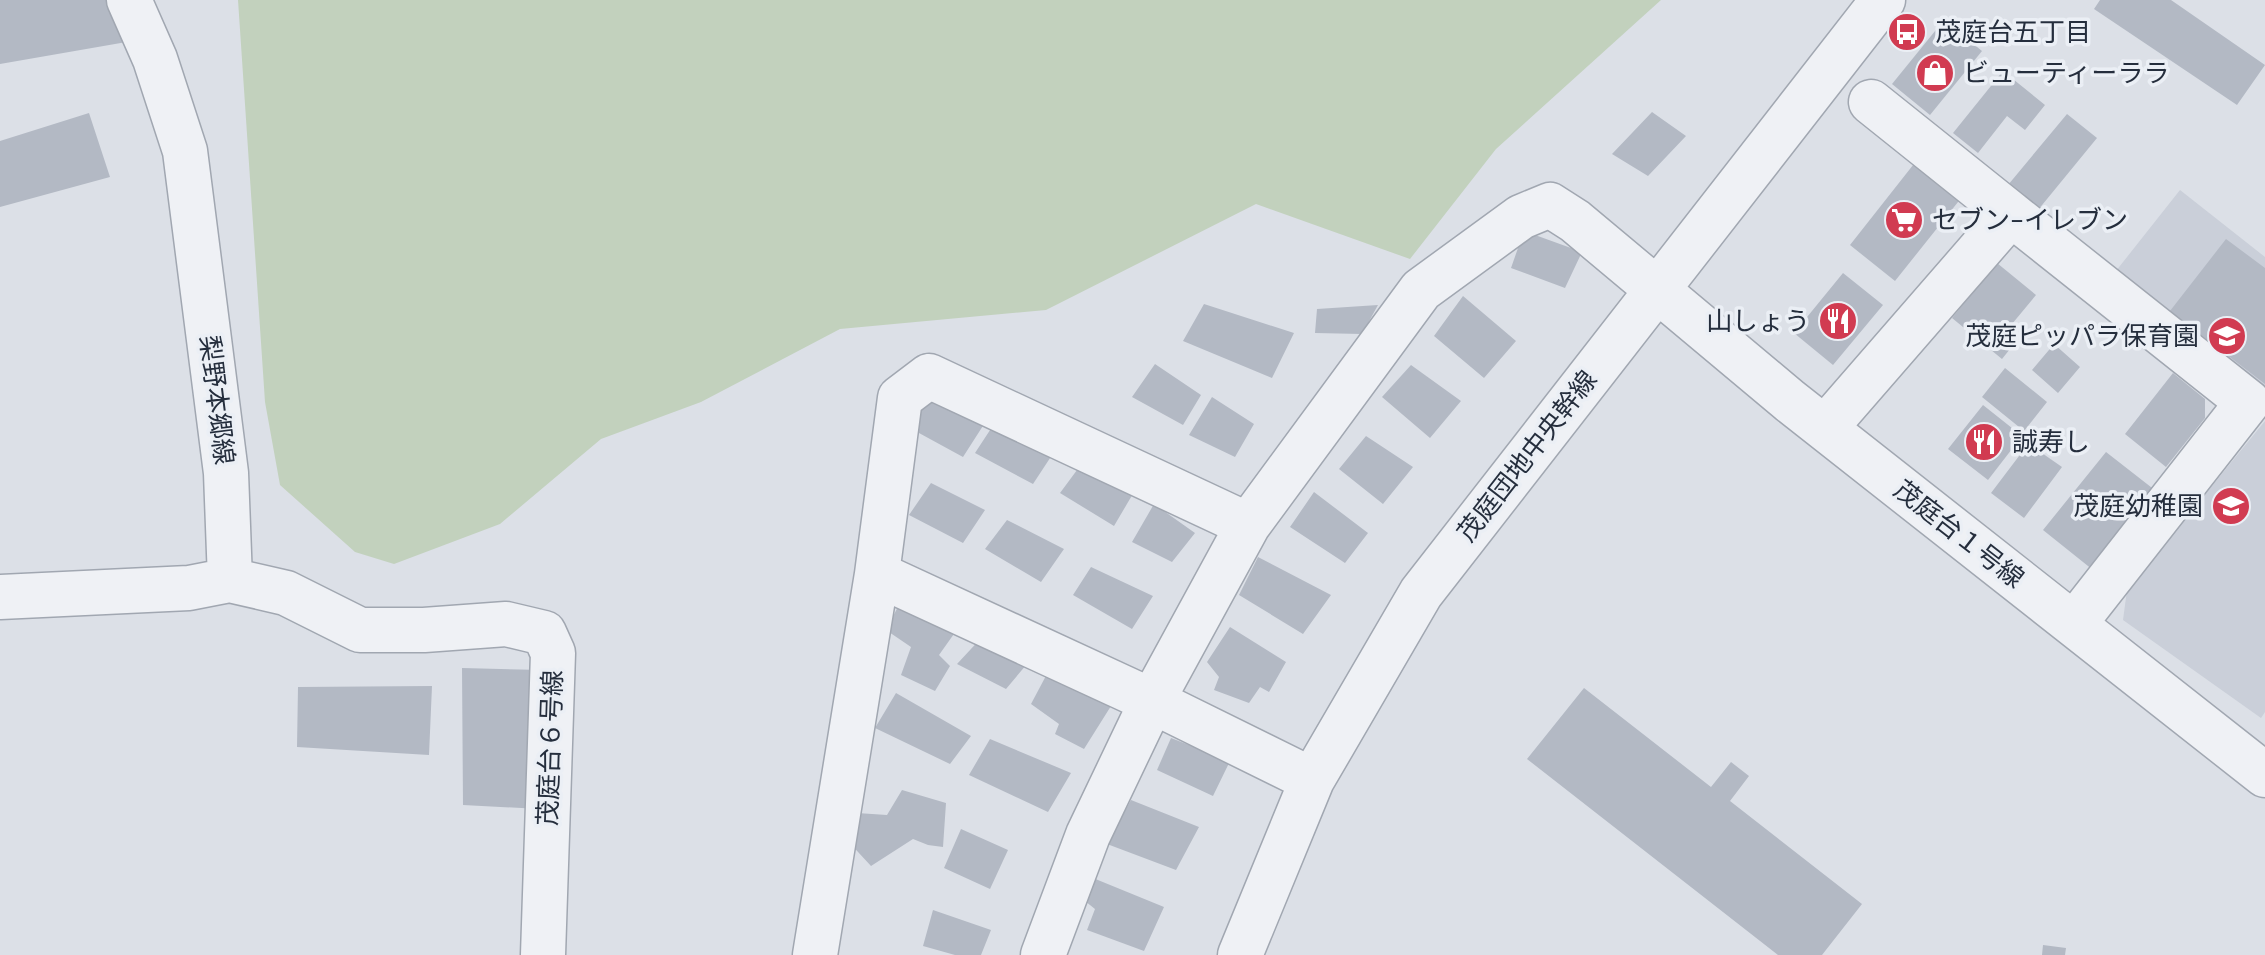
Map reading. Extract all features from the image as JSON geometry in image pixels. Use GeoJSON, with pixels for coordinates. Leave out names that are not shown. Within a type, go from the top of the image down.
{"type":"FeatureCollection","features":[{"type":"Feature","properties":{"kind":"street","name":"梨野本郷線"},"geometry":{"type":"LineString","coordinates":[[129,0],[155,59],[185,151],[226,473],[230,580]]}},
{"type":"Feature","properties":{"kind":"street","name":"茂庭団地中央幹線"},"geometry":{"type":"LineString","coordinates":[[1240,955],[1312,780],[1421,593],[1883,0]]}},
{"type":"Feature","properties":{"kind":"street"},"geometry":{"type":"LineString","coordinates":[[1871,102],[2248,402],[2074,624]]}},
{"type":"Feature","properties":{"kind":"street","name":"茂庭台１号線"},"geometry":{"type":"LineString","coordinates":[[1248,525],[1421,290],[1521,217],[1550,205],[1575,221],[1825,428],[2265,775]]}},
{"type":"Feature","properties":{"kind":"street"},"geometry":{"type":"LineString","coordinates":[[1825,428],[2011,214]]}},
{"type":"Feature","properties":{"kind":"street"},"geometry":{"type":"LineString","coordinates":[[815,955],[877,574],[900,398],[929,376],[1248,525],[1152,701],[1088,835],[1043,955]]}},
{"type":"Feature","properties":{"kind":"street"},"geometry":{"type":"LineString","coordinates":[[877,574],[1152,701],[1312,780]]}},
{"type":"Feature","properties":{"kind":"street"},"geometry":{"type":"LineString","coordinates":[[0,597],[189,588],[230,580]]}},
{"type":"Feature","properties":{"kind":"street","name":"茂庭台６号線"},"geometry":{"type":"LineString","coordinates":[[230,580],[286,593],[360,630],[424,630],[506,624],[544,633],[553,653],[543,955]]}},
{"type":"Feature","properties":{"kind":"shaded area","name":"茂庭ピッパラ保育園"},"geometry":{"type":"Polygon","coordinates":[[[2180,190],[2265,257],[2265,395],[2112,276],[2180,190]]]}},
{"type":"Feature","properties":{"kind":"shaded area","name":"茂庭幼稚園"},"geometry":{"type":"Polygon","coordinates":[[[2265,421],[2265,712],[2261,718],[2123,620],[2127,590],[2265,421]]]}},
{"type":"Feature","properties":{"kind":"green space"},"geometry":{"type":"Polygon","coordinates":[[[238,0],[1661,0],[1496,149],[1410,259],[1256,204],[1046,310],[840,329],[701,402],[601,439],[500,524],[394,564],[355,552],[280,485],[265,402],[238,0]]]}},
{"type":"Feature","properties":{"kind":"building"},"geometry":{"type":"Polygon","coordinates":[[[0,0],[121,0],[138,40],[0,64],[0,0]]]}},
{"type":"Feature","properties":{"kind":"building"},"geometry":{"type":"Polygon","coordinates":[[[2100,0],[2171,0],[2265,65],[2237,105],[2094,9],[2100,0]]]}},
{"type":"Feature","properties":{"kind":"building"},"geometry":{"type":"Polygon","coordinates":[[[1944,20],[1982,51],[1930,115],[1892,84],[1944,20]]]}},
{"type":"Feature","properties":{"kind":"building"},"geometry":{"type":"Polygon","coordinates":[[[2003,71],[2045,105],[2025,130],[2007,116],[1978,153],[1953,133],[2003,71]]]}},
{"type":"Feature","properties":{"kind":"building"},"geometry":{"type":"Polygon","coordinates":[[[1652,112],[1686,136],[1648,176],[1612,154],[1652,112]]]}},
{"type":"Feature","properties":{"kind":"building"},"geometry":{"type":"Polygon","coordinates":[[[89,113],[110,177],[0,207],[0,141],[89,113]]]}},
{"type":"Feature","properties":{"kind":"building"},"geometry":{"type":"Polygon","coordinates":[[[2067,114],[2097,138],[2038,210],[2008,185],[2067,114]]]}},
{"type":"Feature","properties":{"kind":"building"},"geometry":{"type":"Polygon","coordinates":[[[1917,160],[1962,197],[1895,281],[1850,245],[1917,160]]]}},
{"type":"Feature","properties":{"kind":"building"},"geometry":{"type":"Polygon","coordinates":[[[1524,231],[1582,252],[1565,288],[1511,268],[1524,231]]]}},
{"type":"Feature","properties":{"kind":"building"},"geometry":{"type":"Polygon","coordinates":[[[2226,239],[2265,268],[2265,384],[2170,311],[2226,239]]]}},
{"type":"Feature","properties":{"kind":"building"},"geometry":{"type":"Polygon","coordinates":[[[1997,263],[2036,295],[2007,330],[2018,339],[2002,359],[1952,318],[1997,263]]]}},
{"type":"Feature","properties":{"kind":"building"},"geometry":{"type":"Polygon","coordinates":[[[1843,273],[1883,305],[1833,365],[1794,333],[1843,273]]]}},
{"type":"Feature","properties":{"kind":"building"},"geometry":{"type":"Polygon","coordinates":[[[1463,296],[1516,341],[1484,378],[1434,336],[1463,296]]]}},
{"type":"Feature","properties":{"kind":"building"},"geometry":{"type":"Polygon","coordinates":[[[1204,304],[1294,333],[1272,378],[1183,341],[1204,304]]]}},
{"type":"Feature","properties":{"kind":"building"},"geometry":{"type":"Polygon","coordinates":[[[1378,305],[1362,334],[1315,333],[1317,309],[1378,305]]]}},
{"type":"Feature","properties":{"kind":"building"},"geometry":{"type":"Polygon","coordinates":[[[2054,344],[2080,367],[2058,393],[2032,370],[2054,344]]]}},
{"type":"Feature","properties":{"kind":"building"},"geometry":{"type":"Polygon","coordinates":[[[1155,364],[1201,395],[1183,425],[1132,397],[1155,364]]]}},
{"type":"Feature","properties":{"kind":"building"},"geometry":{"type":"Polygon","coordinates":[[[1411,365],[1461,401],[1430,438],[1382,397],[1411,365]]]}},
{"type":"Feature","properties":{"kind":"building"},"geometry":{"type":"Polygon","coordinates":[[[2005,368],[2047,402],[2024,431],[1982,397],[2005,368]]]}},
{"type":"Feature","properties":{"kind":"building"},"geometry":{"type":"Polygon","coordinates":[[[2173,373],[2205,399],[2205,418],[2166,467],[2125,434],[2173,373]]]}},
{"type":"Feature","properties":{"kind":"building"},"geometry":{"type":"Polygon","coordinates":[[[932,391],[988,418],[963,457],[908,427],[932,391]]]}},
{"type":"Feature","properties":{"kind":"building"},"geometry":{"type":"Polygon","coordinates":[[[1212,397],[1254,424],[1235,457],[1189,435],[1212,397]]]}},
{"type":"Feature","properties":{"kind":"building"},"geometry":{"type":"Polygon","coordinates":[[[1983,405],[2022,436],[1988,480],[1948,449],[1983,405]]]}},
{"type":"Feature","properties":{"kind":"building"},"geometry":{"type":"Polygon","coordinates":[[[994,424],[1054,452],[1033,484],[975,453],[994,424]]]}},
{"type":"Feature","properties":{"kind":"building"},"geometry":{"type":"Polygon","coordinates":[[[2035,435],[2045,443],[2039,451],[2062,467],[2024,518],[1991,493],[2035,435]]]}},
{"type":"Feature","properties":{"kind":"building"},"geometry":{"type":"Polygon","coordinates":[[[1366,436],[1413,467],[1383,504],[1339,469],[1366,436]]]}},
{"type":"Feature","properties":{"kind":"building"},"geometry":{"type":"Polygon","coordinates":[[[2106,452],[2156,491],[2093,570],[2043,530],[2106,452]]]}},
{"type":"Feature","properties":{"kind":"building"},"geometry":{"type":"Polygon","coordinates":[[[1080,466],[1134,492],[1114,526],[1060,493],[1080,466]]]}},
{"type":"Feature","properties":{"kind":"building"},"geometry":{"type":"Polygon","coordinates":[[[931,483],[985,510],[963,543],[909,515],[931,483]]]}},
{"type":"Feature","properties":{"kind":"building"},"geometry":{"type":"Polygon","coordinates":[[[1314,492],[1368,533],[1345,563],[1290,527],[1314,492]]]}},
{"type":"Feature","properties":{"kind":"building"},"geometry":{"type":"Polygon","coordinates":[[[1154,504],[1195,533],[1172,562],[1132,542],[1154,504]]]}},
{"type":"Feature","properties":{"kind":"building"},"geometry":{"type":"Polygon","coordinates":[[[1007,520],[1064,549],[1041,582],[985,549],[1007,520]]]}},
{"type":"Feature","properties":{"kind":"building"},"geometry":{"type":"Polygon","coordinates":[[[1258,557],[1331,595],[1303,634],[1239,595],[1258,557]]]}},
{"type":"Feature","properties":{"kind":"building"},"geometry":{"type":"Polygon","coordinates":[[[1091,567],[1153,596],[1132,629],[1073,595],[1091,567]]]}},
{"type":"Feature","properties":{"kind":"building"},"geometry":{"type":"Polygon","coordinates":[[[904,595],[961,624],[939,655],[950,666],[935,691],[901,675],[911,647],[886,630],[904,595]]]}},
{"type":"Feature","properties":{"kind":"building"},"geometry":{"type":"Polygon","coordinates":[[[1230,627],[1286,662],[1269,692],[1260,687],[1249,703],[1214,690],[1219,677],[1207,662],[1230,627]]]}},
{"type":"Feature","properties":{"kind":"building"},"geometry":{"type":"Polygon","coordinates":[[[984,635],[1032,658],[1006,689],[957,664],[984,635]]]}},
{"type":"Feature","properties":{"kind":"building"},"geometry":{"type":"Polygon","coordinates":[[[462,668],[542,670],[540,809],[463,805],[462,668]]]}},
{"type":"Feature","properties":{"kind":"building"},"geometry":{"type":"Polygon","coordinates":[[[1048,672],[1111,706],[1084,749],[1055,734],[1059,724],[1031,704],[1048,672]]]}},
{"type":"Feature","properties":{"kind":"building"},"geometry":{"type":"Polygon","coordinates":[[[432,686],[429,755],[297,747],[298,687],[432,686]]]}},
{"type":"Feature","properties":{"kind":"building"},"geometry":{"type":"Polygon","coordinates":[[[1584,688],[1711,787],[1731,762],[1749,776],[1730,801],[1862,904],[1822,955],[1778,955],[1527,759],[1584,688]]]}},
{"type":"Feature","properties":{"kind":"building"},"geometry":{"type":"Polygon","coordinates":[[[896,693],[971,736],[950,764],[875,728],[896,693]]]}},
{"type":"Feature","properties":{"kind":"building"},"geometry":{"type":"Polygon","coordinates":[[[1171,738],[1230,761],[1213,796],[1157,770],[1171,738]]]}},
{"type":"Feature","properties":{"kind":"building"},"geometry":{"type":"Polygon","coordinates":[[[990,739],[1071,773],[1048,812],[969,775],[990,739]]]}},
{"type":"Feature","properties":{"kind":"building"},"geometry":{"type":"Polygon","coordinates":[[[902,790],[946,803],[943,847],[913,839],[871,866],[846,839],[857,813],[887,815],[902,790]]]}},
{"type":"Feature","properties":{"kind":"building"},"geometry":{"type":"Polygon","coordinates":[[[1131,800],[1199,827],[1176,870],[1107,844],[1131,800]]]}},
{"type":"Feature","properties":{"kind":"building"},"geometry":{"type":"Polygon","coordinates":[[[961,829],[1008,850],[990,889],[944,868],[961,829]]]}},
{"type":"Feature","properties":{"kind":"building"},"geometry":{"type":"Polygon","coordinates":[[[1093,878],[1164,907],[1144,951],[1087,930],[1095,909],[1080,897],[1093,878]]]}},
{"type":"Feature","properties":{"kind":"building"},"geometry":{"type":"Polygon","coordinates":[[[933,910],[991,930],[981,955],[955,955],[923,946],[933,910]]]}},
{"type":"Feature","properties":{"kind":"building"},"geometry":{"type":"Polygon","coordinates":[[[2043,945],[2066,948],[2065,955],[2042,955],[2043,945]]]}},
{"type":"Feature","properties":{"kind":"place","name":"茂庭台五丁目"},"geometry":{"type":"Point","coordinates":[1907,32]}},
{"type":"Feature","properties":{"kind":"place","name":"ビューティーララ"},"geometry":{"type":"Point","coordinates":[1935,73]}},
{"type":"Feature","properties":{"kind":"place","name":"セブン-イレブン"},"geometry":{"type":"Point","coordinates":[1904,220]}},
{"type":"Feature","properties":{"kind":"place","name":"山しょう"},"geometry":{"type":"Point","coordinates":[1838,321]}},
{"type":"Feature","properties":{"kind":"place","name":"茂庭ピッパラ保育園"},"geometry":{"type":"Point","coordinates":[2227,336]}},
{"type":"Feature","properties":{"kind":"place","name":"誠寿し"},"geometry":{"type":"Point","coordinates":[1984,442]}},
{"type":"Feature","properties":{"kind":"place","name":"茂庭幼稚園"},"geometry":{"type":"Point","coordinates":[2231,506]}}]}
